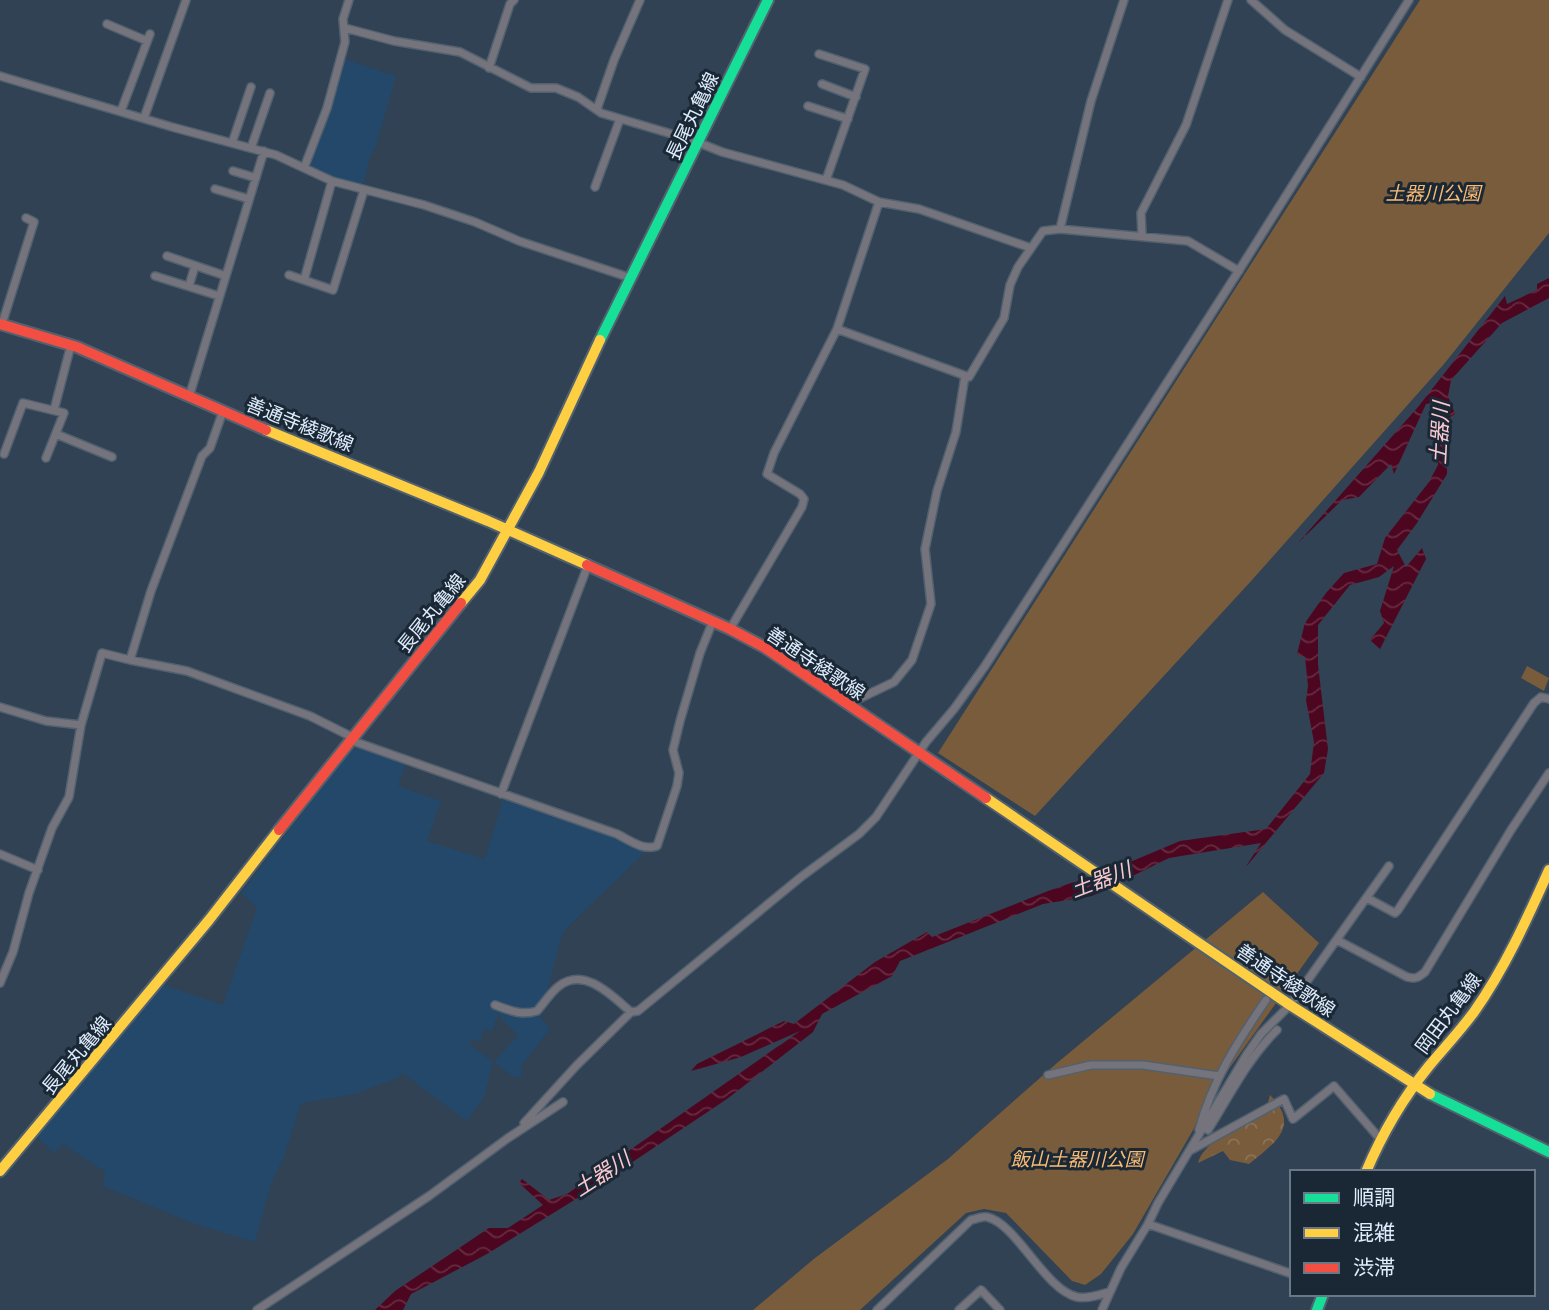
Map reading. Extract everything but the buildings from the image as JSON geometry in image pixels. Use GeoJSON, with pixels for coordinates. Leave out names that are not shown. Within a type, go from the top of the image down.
{"type":"FeatureCollection","features":[{"type":"Feature","properties":{"kind":"main road","name":"長尾丸亀線"},"geometry":{"type":"LineString","coordinates":[[0,1171],[217,911],[351,738],[480,580],[539,472],[768,0]]}},
{"type":"Feature","properties":{"kind":"main road","name":"善通寺綾歌線"},"geometry":{"type":"LineString","coordinates":[[1,324],[71,345],[509,530],[713,621],[764,647],[1381,1064],[1437,1098],[1549,1152]]}},
{"type":"Feature","properties":{"kind":"main road","name":"岡田丸亀線"},"geometry":{"type":"LineString","coordinates":[[1367,1170],[1381,1140],[1415,1084],[1460,1031],[1493,983],[1549,870]]}},
{"type":"Feature","properties":{"kind":"street"},"geometry":{"type":"LineString","coordinates":[[144,118],[186,0]]}},
{"type":"Feature","properties":{"kind":"street"},"geometry":{"type":"LineString","coordinates":[[304,168],[345,42],[343,19],[349,0]]}},
{"type":"Feature","properties":{"kind":"street"},"geometry":{"type":"LineString","coordinates":[[489,68],[510,4],[514,0]]}},
{"type":"Feature","properties":{"kind":"street"},"geometry":{"type":"LineString","coordinates":[[597,109],[614,60],[640,0]]}},
{"type":"Feature","properties":{"kind":"street"},"geometry":{"type":"LineString","coordinates":[[1060,229],[1091,101],[1124,0]]}},
{"type":"Feature","properties":{"kind":"street"},"geometry":{"type":"LineString","coordinates":[[1142,235],[1141,213],[1186,125],[1228,0]]}},
{"type":"Feature","properties":{"kind":"street"},"geometry":{"type":"LineString","coordinates":[[1251,0],[1284,30],[1361,77]]}},
{"type":"Feature","properties":{"kind":"street"},"geometry":{"type":"LineString","coordinates":[[508,1138],[631,1012],[638,1011],[800,877],[859,834],[876,817],[918,753],[985,666],[1239,271],[1409,0]]}},
{"type":"Feature","properties":{"kind":"street"},"geometry":{"type":"LineString","coordinates":[[107,24],[148,37],[121,111]]}},
{"type":"Feature","properties":{"kind":"street"},"geometry":{"type":"LineString","coordinates":[[345,27],[394,41],[460,52],[531,88],[556,88],[578,97],[601,113],[723,152],[843,185],[879,202],[919,209],[1031,248]]}},
{"type":"Feature","properties":{"kind":"street"},"geometry":{"type":"LineString","coordinates":[[819,54],[865,69],[826,180]]}},
{"type":"Feature","properties":{"kind":"street"},"geometry":{"type":"LineString","coordinates":[[0,76],[264,151],[332,181],[424,205],[475,222],[519,241],[631,278]]}},
{"type":"Feature","properties":{"kind":"street"},"geometry":{"type":"LineString","coordinates":[[822,83],[856,97]]}},
{"type":"Feature","properties":{"kind":"street"},"geometry":{"type":"LineString","coordinates":[[232,143],[251,87]]}},
{"type":"Feature","properties":{"kind":"street"},"geometry":{"type":"LineString","coordinates":[[251,148],[270,93]]}},
{"type":"Feature","properties":{"kind":"street"},"geometry":{"type":"LineString","coordinates":[[808,106],[848,119]]}},
{"type":"Feature","properties":{"kind":"street"},"geometry":{"type":"LineString","coordinates":[[595,187],[620,119]]}},
{"type":"Feature","properties":{"kind":"street"},"geometry":{"type":"LineString","coordinates":[[189,397],[264,151]]}},
{"type":"Feature","properties":{"kind":"street"},"geometry":{"type":"LineString","coordinates":[[233,171],[256,178]]}},
{"type":"Feature","properties":{"kind":"street"},"geometry":{"type":"LineString","coordinates":[[304,280],[332,181]]}},
{"type":"Feature","properties":{"kind":"street"},"geometry":{"type":"LineString","coordinates":[[215,189],[249,199]]}},
{"type":"Feature","properties":{"kind":"street"},"geometry":{"type":"LineString","coordinates":[[289,275],[333,290],[363,190]]}},
{"type":"Feature","properties":{"kind":"street"},"geometry":{"type":"LineString","coordinates":[[730,629],[802,507],[804,499],[800,494],[767,474],[774,453],[837,329],[879,202]]}},
{"type":"Feature","properties":{"kind":"street"},"geometry":{"type":"LineString","coordinates":[[1,324],[34,222],[26,218]]}},
{"type":"Feature","properties":{"kind":"street"},"geometry":{"type":"LineString","coordinates":[[837,329],[969,377],[1004,318],[1010,285],[1043,231],[1060,229],[1188,241],[1239,271]]}},
{"type":"Feature","properties":{"kind":"street"},"geometry":{"type":"LineString","coordinates":[[167,256],[226,276]]}},
{"type":"Feature","properties":{"kind":"street"},"geometry":{"type":"LineString","coordinates":[[189,286],[195,266]]}},
{"type":"Feature","properties":{"kind":"street"},"geometry":{"type":"LineString","coordinates":[[155,276],[219,296]]}},
{"type":"Feature","properties":{"kind":"street"},"geometry":{"type":"LineString","coordinates":[[54,411],[71,345]]}},
{"type":"Feature","properties":{"kind":"street"},"geometry":{"type":"LineString","coordinates":[[847,704],[894,682],[912,660],[931,604],[925,549],[937,491],[956,432],[965,376]]}},
{"type":"Feature","properties":{"kind":"street"},"geometry":{"type":"LineString","coordinates":[[4,454],[23,403],[64,413],[46,458]]}},
{"type":"Feature","properties":{"kind":"street"},"geometry":{"type":"LineString","coordinates":[[130,660],[151,591],[202,456],[210,448],[223,411]]}},
{"type":"Feature","properties":{"kind":"street"},"geometry":{"type":"LineString","coordinates":[[56,434],[112,457]]}},
{"type":"Feature","properties":{"kind":"street"},"geometry":{"type":"LineString","coordinates":[[501,794],[588,565]]}},
{"type":"Feature","properties":{"kind":"street"},"geometry":{"type":"LineString","coordinates":[[0,983],[13,952],[29,893],[52,828],[69,797],[81,725],[102,653],[187,671],[310,716],[351,738],[617,834],[645,848],[657,846],[677,786],[678,773],[673,750],[700,653],[713,621]]}},
{"type":"Feature","properties":{"kind":"street"},"geometry":{"type":"LineString","coordinates":[[1367,898],[1389,912],[1395,913],[1398,910],[1534,703],[1541,697],[1549,699]]}},
{"type":"Feature","properties":{"kind":"street"},"geometry":{"type":"LineString","coordinates":[[0,707],[46,721],[81,725]]}},
{"type":"Feature","properties":{"kind":"street"},"geometry":{"type":"LineString","coordinates":[[1337,940],[1407,977],[1419,977],[1425,972],[1511,830],[1549,773]]}},
{"type":"Feature","properties":{"kind":"street"},"geometry":{"type":"LineString","coordinates":[[0,854],[38,870]]}},
{"type":"Feature","properties":{"kind":"street"},"geometry":{"type":"LineString","coordinates":[[1095,1310],[1103,1308],[1121,1268],[1247,1054],[1261,1034],[1290,1005],[1389,866]]}},
{"type":"Feature","properties":{"kind":"street"},"geometry":{"type":"LineString","coordinates":[[495,1005],[517,1013],[532,1013],[537,1011],[559,986],[580,980],[603,987],[631,1012]]}},
{"type":"Feature","properties":{"kind":"street"},"geometry":{"type":"LineString","coordinates":[[1197,1138],[1203,1115],[1228,1057],[1266,1000]]}},
{"type":"Feature","properties":{"kind":"street"},"geometry":{"type":"LineString","coordinates":[[1197,1138],[1208,1130],[1262,1044],[1277,1030]]}},
{"type":"Feature","properties":{"kind":"street"},"geometry":{"type":"LineString","coordinates":[[1048,1075],[1091,1065],[1143,1065],[1219,1076]]}},
{"type":"Feature","properties":{"kind":"street"},"geometry":{"type":"LineString","coordinates":[[1190,1150],[1284,1099],[1293,1119],[1334,1086],[1381,1140]]}},
{"type":"Feature","properties":{"kind":"street"},"geometry":{"type":"LineString","coordinates":[[257,1310],[429,1196],[508,1138],[563,1102]]}},
{"type":"Feature","properties":{"kind":"street"},"geometry":{"type":"LineString","coordinates":[[877,1310],[971,1220],[986,1216],[1002,1224],[1059,1288],[1076,1297],[1092,1297],[1109,1292]]}},
{"type":"Feature","properties":{"kind":"street"},"geometry":{"type":"LineString","coordinates":[[1148,1224],[1290,1273]]}},
{"type":"Feature","properties":{"kind":"street"},"geometry":{"type":"LineString","coordinates":[[959,1310],[981,1290],[1000,1310]]}},
{"type":"Feature","properties":{"kind":"shaded area"},"geometry":{"type":"Polygon","coordinates":[[[344,59],[396,76],[364,182],[359,186],[335,180],[310,168],[344,59]]]}},
{"type":"Feature","properties":{"kind":"shaded area"},"geometry":{"type":"Polygon","coordinates":[[[359,747],[406,763],[398,786],[441,801],[427,841],[485,859],[503,799],[603,833],[646,851],[563,932],[540,1017],[550,1029],[521,1066],[522,1076],[515,1078],[494,1062],[518,1035],[503,1021],[499,1013],[492,1031],[484,1029],[480,1042],[470,1039],[470,1045],[493,1062],[484,1097],[467,1121],[402,1073],[397,1078],[355,1094],[301,1103],[284,1157],[271,1184],[255,1242],[195,1224],[103,1186],[105,1172],[63,1144],[54,1153],[36,1136],[163,985],[223,1005],[257,908],[241,893],[349,752],[359,747]]]}},
{"type":"Feature","properties":{"kind":"green space","name":"土器川公園"},"geometry":{"type":"Polygon","coordinates":[[[1420,0],[1549,0],[1549,233],[1444,364],[1252,580],[1035,816],[938,753],[1420,0]]]}},
{"type":"Feature","properties":{"kind":"green space"},"geometry":{"type":"Polygon","coordinates":[[[1527,666],[1549,678],[1544,691],[1521,678],[1527,666]]]}},
{"type":"Feature","properties":{"kind":"green space","name":"飯山土器川公園"},"geometry":{"type":"Polygon","coordinates":[[[1263,892],[1319,943],[1226,1073],[1133,1234],[1101,1274],[1085,1285],[1072,1281],[1006,1213],[984,1209],[966,1213],[860,1310],[753,1310],[815,1258],[948,1159],[1057,1063],[1263,892]]]}},
{"type":"Feature","properties":{"kind":"green space"},"geometry":{"type":"Polygon","coordinates":[[[1270,1095],[1279,1106],[1284,1125],[1268,1149],[1249,1164],[1230,1160],[1223,1151],[1198,1163],[1217,1139],[1266,1110],[1270,1095]]]}},
{"type":"Feature","properties":{"kind":"water","name":"土器川"},"geometry":{"type":"Polygon","coordinates":[[[1549,278],[1549,298],[1502,323],[1451,380],[1448,396],[1455,414],[1447,419],[1447,474],[1397,550],[1406,567],[1422,548],[1426,559],[1380,649],[1370,640],[1384,623],[1380,611],[1394,566],[1379,577],[1350,585],[1318,625],[1318,665],[1328,749],[1324,773],[1245,868],[1261,843],[1169,858],[1092,896],[1043,904],[900,961],[892,976],[822,1014],[813,1032],[727,1099],[589,1191],[487,1254],[411,1294],[403,1310],[375,1310],[395,1291],[489,1228],[508,1228],[543,1205],[519,1183],[522,1179],[549,1200],[567,1194],[800,1031],[741,1057],[691,1071],[697,1064],[784,1021],[794,1024],[875,962],[927,932],[932,937],[1180,841],[1266,829],[1310,774],[1314,742],[1306,700],[1308,686],[1305,657],[1297,654],[1305,623],[1344,573],[1377,564],[1385,538],[1429,482],[1438,465],[1437,402],[1426,404],[1394,474],[1391,464],[1359,497],[1342,500],[1298,543],[1418,407],[1505,296],[1507,304],[1537,290],[1537,284],[1549,278]]]}},
{"type":"Feature","properties":{"kind":"traffic: fast"},"geometry":{"type":"LineString","coordinates":[[600,340],[768,0]]}},
{"type":"Feature","properties":{"kind":"traffic: fast"},"geometry":{"type":"LineString","coordinates":[[1430,1094],[1549,1152]]}},
{"type":"Feature","properties":{"kind":"traffic: fast"},"geometry":{"type":"LineString","coordinates":[[1317,1310],[1322,1296]]}},
{"type":"Feature","properties":{"kind":"traffic: slow"},"geometry":{"type":"LineString","coordinates":[[461,603],[480,580],[539,472],[600,340]]}},
{"type":"Feature","properties":{"kind":"traffic: slow"},"geometry":{"type":"LineString","coordinates":[[266,430],[488,521],[587,565]]}},
{"type":"Feature","properties":{"kind":"traffic: slow"},"geometry":{"type":"LineString","coordinates":[[986,798],[1290,1005],[1430,1094]]}},
{"type":"Feature","properties":{"kind":"traffic: slow"},"geometry":{"type":"LineString","coordinates":[[0,1171],[209,920],[279,830]]}},
{"type":"Feature","properties":{"kind":"traffic: slow"},"geometry":{"type":"LineString","coordinates":[[1367,1170],[1386,1130],[1410,1091],[1474,1012],[1496,978],[1549,870]]}},
{"type":"Feature","properties":{"kind":"traffic: jam"},"geometry":{"type":"LineString","coordinates":[[0,324],[77,347],[266,430]]}},
{"type":"Feature","properties":{"kind":"traffic: jam"},"geometry":{"type":"LineString","coordinates":[[587,565],[764,647],[986,798]]}},
{"type":"Feature","properties":{"kind":"traffic: jam"},"geometry":{"type":"LineString","coordinates":[[279,830],[461,603]]}}]}
